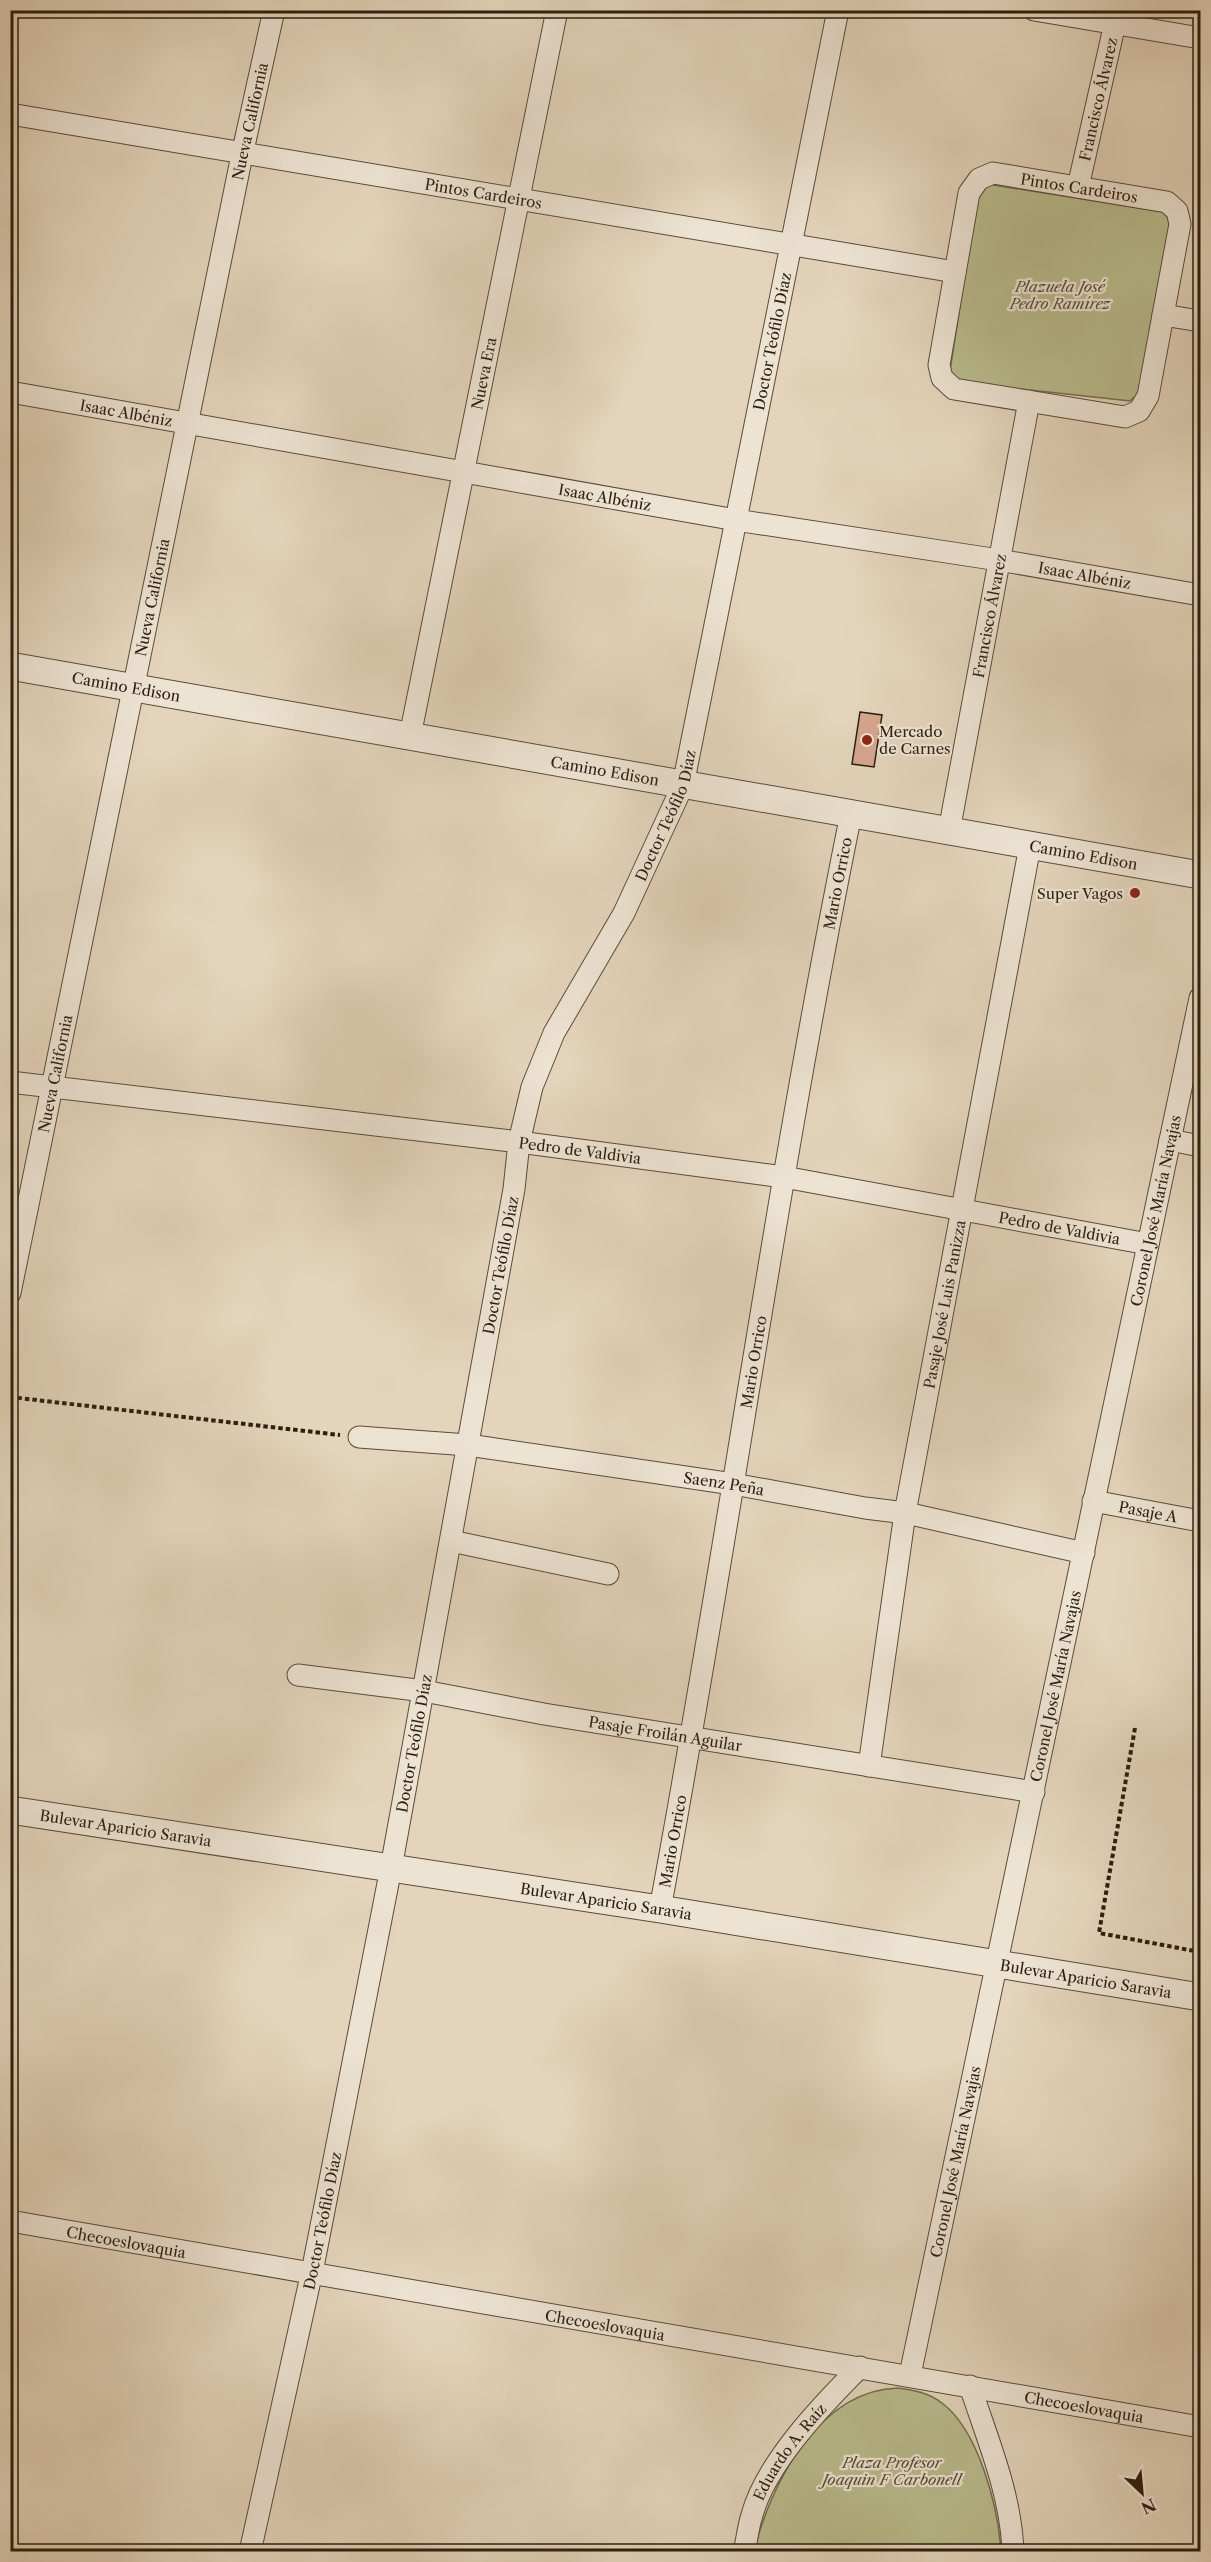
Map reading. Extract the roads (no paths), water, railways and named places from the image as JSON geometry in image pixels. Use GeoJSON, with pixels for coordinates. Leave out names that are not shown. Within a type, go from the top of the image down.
{"type":"FeatureCollection","features":[{"type":"Feature","properties":{"kind":"street","name":"Nueva California"},"geometry":{"type":"LineString","coordinates":[[10,1293],[242,154],[274,10]]}},
{"type":"Feature","properties":{"kind":"street","name":"Nueva Era"},"geometry":{"type":"LineString","coordinates":[[410,736],[557,10]]}},
{"type":"Feature","properties":{"kind":"street","name":"Doctor Teófilo Díaz"},"geometry":{"type":"LineString","coordinates":[[250,2552],[310,2276],[391,1868],[514,1189],[519,1142],[532,1087],[554,1033],[624,913],[683,784],[838,10]]}},
{"type":"Feature","properties":{"kind":"street"},"geometry":{"type":"LineString","coordinates":[[1034,10],[1116,17],[1200,38]]}},
{"type":"Feature","properties":{"kind":"street","name":"Francisco Álvarez"},"geometry":{"type":"LineString","coordinates":[[1078,187],[1116,17]]}},
{"type":"Feature","properties":{"kind":"street","name":"Pintos Cardeiros"},"geometry":{"type":"LineString","coordinates":[[10,114],[956,272],[969,193],[979,179],[993,173],[1167,202],[1177,211],[1180,224],[1163,315]]}},
{"type":"Feature","properties":{"kind":"street"},"geometry":{"type":"LineString","coordinates":[[956,272],[939,365],[942,378],[954,389],[1125,417],[1139,411],[1148,396],[1163,315],[1200,321]]}},
{"type":"Feature","properties":{"kind":"street","name":"Isaac Albéniz"},"geometry":{"type":"LineString","coordinates":[[10,392],[736,520],[999,560],[1200,595]]}},
{"type":"Feature","properties":{"kind":"street","name":"Francisco Álvarez"},"geometry":{"type":"LineString","coordinates":[[949,831],[1029,401]]}},
{"type":"Feature","properties":{"kind":"street","name":"Camino Edison"},"geometry":{"type":"LineString","coordinates":[[10,666],[1200,875]]}},
{"type":"Feature","properties":{"kind":"street","name":"Mario Orrico"},"geometry":{"type":"LineString","coordinates":[[660,1909],[692,1737],[825,937],[850,814]]}},
{"type":"Feature","properties":{"kind":"street","name":"Pasaje José Luis Panizza"},"geometry":{"type":"LineString","coordinates":[[869,1766],[906,1513],[960,1211],[1030,846]]}},
{"type":"Feature","properties":{"kind":"street","name":"Coronel José María Navajas"},"geometry":{"type":"LineString","coordinates":[[910,2375],[1200,998]]}},
{"type":"Feature","properties":{"kind":"street","name":"Pedro de Valdivia"},"geometry":{"type":"LineString","coordinates":[[10,1082],[519,1142],[784,1177],[1148,1244]]}},
{"type":"Feature","properties":{"kind":"street"},"geometry":{"type":"LineString","coordinates":[[1170,1140],[1200,1146]]}},
{"type":"Feature","properties":{"kind":"street","name":"Saenz Peña"},"geometry":{"type":"LineString","coordinates":[[359,1437],[468,1445],[733,1484],[865,1509],[906,1513],[1084,1553]]}},
{"type":"Feature","properties":{"kind":"street","name":"Pasaje A"},"geometry":{"type":"LineString","coordinates":[[1093,1501],[1200,1521]]}},
{"type":"Feature","properties":{"kind":"street"},"geometry":{"type":"LineString","coordinates":[[451,1541],[608,1574]]}},
{"type":"Feature","properties":{"kind":"street","name":"Pasaje Froilán Aguilar"},"geometry":{"type":"LineString","coordinates":[[298,1675],[424,1691],[544,1714],[1034,1792]]}},
{"type":"Feature","properties":{"kind":"street","name":"Bulevar Aparicio Saravia"},"geometry":{"type":"LineString","coordinates":[[10,1810],[660,1909],[1200,1997]]}},
{"type":"Feature","properties":{"kind":"street","name":"Checoeslovaquia"},"geometry":{"type":"LineString","coordinates":[[10,2221],[310,2276],[910,2375],[1200,2427]]}},
{"type":"Feature","properties":{"kind":"street","name":"Eduardo A. Raíz"},"geometry":{"type":"LineString","coordinates":[[744,2552],[752,2513],[777,2463],[821,2405],[860,2367]]}},
{"type":"Feature","properties":{"kind":"street"},"geometry":{"type":"LineString","coordinates":[[970,2386],[1004,2485],[1011,2517],[1013,2552]]}},
{"type":"Feature","properties":{"kind":"place","name":"Mercado de Carnes"},"geometry":{"type":"Point","coordinates":[867,740]}},
{"type":"Feature","properties":{"kind":"place","name":"Super Vagos"},"geometry":{"type":"Point","coordinates":[1135,893]}},
{"type":"Feature","properties":{"kind":"park label","name":"Plazuela José Pedro Ramírez"},"geometry":{"type":"Point","coordinates":[1060,294]}},
{"type":"Feature","properties":{"kind":"park label","name":"Plaza Profesor Joaquin F Carbonell"},"geometry":{"type":"Point","coordinates":[892,2470]}}]}
